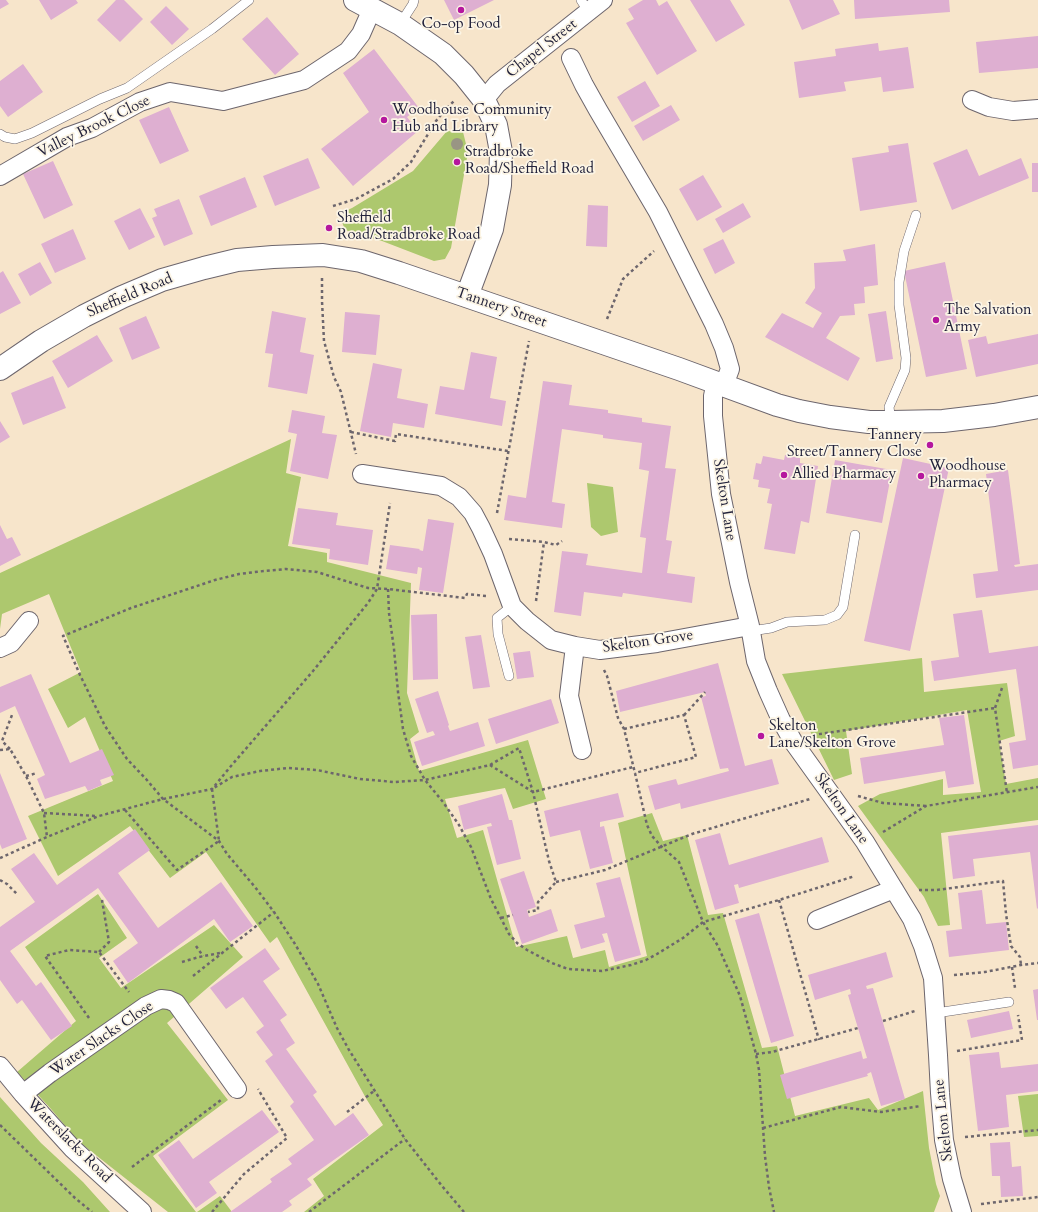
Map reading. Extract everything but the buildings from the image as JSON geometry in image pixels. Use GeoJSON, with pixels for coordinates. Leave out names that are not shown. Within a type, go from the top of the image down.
{"type":"FeatureCollection","features":[{"type":"Feature","properties":{"kind":"main road"},"geometry":{"type":"LineString","coordinates":[[363,4],[400,24],[443,54],[464,75],[484,100],[496,125],[501,152],[500,185],[492,228],[467,296]]}},
{"type":"Feature","properties":{"kind":"main road","name":"Tannery Street"},"geometry":{"type":"LineString","coordinates":[[273,257],[323,256],[361,261],[467,296],[777,405],[799,411],[869,422],[891,422],[943,421],[994,415],[1038,407]]}},
{"type":"Feature","properties":{"kind":"main road","name":"Sheffield Road"},"geometry":{"type":"LineString","coordinates":[[0,369],[41,341],[84,316],[122,297],[156,283],[204,268],[237,260],[273,257]]}},
{"type":"Feature","properties":{"kind":"street","name":"Chapel Street"},"geometry":{"type":"LineString","coordinates":[[484,100],[497,84],[575,23],[585,6],[603,0]]}},
{"type":"Feature","properties":{"kind":"street","name":"Valley Brook Close"},"geometry":{"type":"LineString","coordinates":[[0,176],[67,137],[92,128],[140,102],[170,92],[222,101],[304,80],[348,51],[361,34],[363,4]]}},
{"type":"Feature","properties":{"kind":"street"},"geometry":{"type":"LineString","coordinates":[[571,58],[598,110],[658,212],[714,324],[724,348],[730,370],[720,384]]}},
{"type":"Feature","properties":{"kind":"street"},"geometry":{"type":"LineString","coordinates":[[972,100],[990,107],[1012,111],[1038,109]]}},
{"type":"Feature","properties":{"kind":"street","name":"Skelton Lane"},"geometry":{"type":"LineString","coordinates":[[720,384],[713,396],[713,416],[721,494],[756,661],[781,720],[819,792],[865,842],[912,919],[923,946],[933,978],[944,1140],[952,1179],[961,1210]]}},
{"type":"Feature","properties":{"kind":"street","name":"Skelton Grove"},"geometry":{"type":"LineString","coordinates":[[362,474],[441,486],[459,497],[473,513],[481,528],[493,554],[512,606],[527,621],[551,640],[600,650],[750,629]]}},
{"type":"Feature","properties":{"kind":"street"},"geometry":{"type":"LineString","coordinates":[[0,648],[11,643],[29,622]]}},
{"type":"Feature","properties":{"kind":"street"},"geometry":{"type":"LineString","coordinates":[[575,646],[569,696],[582,750]]}},
{"type":"Feature","properties":{"kind":"street"},"geometry":{"type":"LineString","coordinates":[[817,920],[894,889]]}},
{"type":"Feature","properties":{"kind":"street","name":"Water Slacks Close"},"geometry":{"type":"LineString","coordinates":[[23,1094],[50,1073],[146,1006],[162,1000],[169,1000],[176,1003],[237,1089]]}},
{"type":"Feature","properties":{"kind":"street","name":"Waterslacks Road"},"geometry":{"type":"LineString","coordinates":[[0,1066],[72,1148],[142,1212]]}},
{"type":"Feature","properties":{"kind":"lane"},"geometry":{"type":"LineString","coordinates":[[0,134],[4,137],[15,139],[32,133],[100,98],[127,88],[212,29],[249,0]]}},
{"type":"Feature","properties":{"kind":"lane"},"geometry":{"type":"LineString","coordinates":[[400,24],[414,0]]}},
{"type":"Feature","properties":{"kind":"lane"},"geometry":{"type":"LineString","coordinates":[[891,422],[889,407],[905,370],[906,358],[898,305],[899,282],[904,251],[916,215]]}},
{"type":"Feature","properties":{"kind":"lane"},"geometry":{"type":"LineString","coordinates":[[750,629],[771,628],[787,622],[825,620],[837,615],[843,607],[855,535]]}},
{"type":"Feature","properties":{"kind":"lane"},"geometry":{"type":"LineString","coordinates":[[509,676],[498,634],[497,618],[512,606]]}},
{"type":"Feature","properties":{"kind":"lane"},"geometry":{"type":"LineString","coordinates":[[936,1013],[1009,1002]]}},
{"type":"Feature","properties":{"kind":"path"},"geometry":{"type":"LineString","coordinates":[[333,206],[356,199],[393,179],[411,162],[436,121],[454,101]]}},
{"type":"Feature","properties":{"kind":"path"},"geometry":{"type":"LineString","coordinates":[[607,319],[623,279],[655,250]]}},
{"type":"Feature","properties":{"kind":"path"},"geometry":{"type":"LineString","coordinates":[[323,256],[322,301],[324,341],[334,377],[341,392],[356,455]]}},
{"type":"Feature","properties":{"kind":"path"},"geometry":{"type":"LineString","coordinates":[[496,518],[529,339],[535,320]]}},
{"type":"Feature","properties":{"kind":"path"},"geometry":{"type":"LineString","coordinates":[[351,432],[395,440],[396,434],[508,451]]}},
{"type":"Feature","properties":{"kind":"path"},"geometry":{"type":"LineString","coordinates":[[219,841],[212,789],[313,671],[368,603],[376,589],[390,503]]}},
{"type":"Feature","properties":{"kind":"path"},"geometry":{"type":"LineString","coordinates":[[508,538],[544,542],[556,545],[562,541]]}},
{"type":"Feature","properties":{"kind":"path"},"geometry":{"type":"LineString","coordinates":[[536,608],[544,542]]}},
{"type":"Feature","properties":{"kind":"path"},"geometry":{"type":"LineString","coordinates":[[464,1212],[404,1139],[337,1028],[318,984],[295,944],[255,886],[227,854],[219,841],[163,799],[127,759],[105,726],[63,636],[131,608],[215,580],[239,574],[286,569],[317,572],[368,588],[465,598],[467,594],[492,597]]}},
{"type":"Feature","properties":{"kind":"path"},"geometry":{"type":"LineString","coordinates":[[388,589],[389,613],[403,729],[411,756],[425,780],[459,825],[471,846],[491,899],[517,944],[552,963],[568,969],[586,971],[602,970],[646,960],[683,938],[704,922],[855,876]]}},
{"type":"Feature","properties":{"kind":"path"},"geometry":{"type":"LineString","coordinates":[[602,665],[608,676],[618,718],[624,729],[647,825],[652,836],[678,862],[704,922],[718,946],[740,996],[756,1054],[760,1076],[762,1128],[769,1186],[774,1212]]}},
{"type":"Feature","properties":{"kind":"path"},"geometry":{"type":"LineString","coordinates":[[1002,688],[995,708],[1006,792]]}},
{"type":"Feature","properties":{"kind":"path"},"geometry":{"type":"LineString","coordinates":[[624,729],[684,715],[705,692]]}},
{"type":"Feature","properties":{"kind":"path"},"geometry":{"type":"LineString","coordinates":[[794,743],[817,734],[995,708]]}},
{"type":"Feature","properties":{"kind":"path"},"geometry":{"type":"LineString","coordinates":[[12,715],[1,741],[10,749],[26,776],[44,813],[47,838]]}},
{"type":"Feature","properties":{"kind":"path"},"geometry":{"type":"LineString","coordinates":[[635,773],[696,757],[684,715]]}},
{"type":"Feature","properties":{"kind":"path"},"geometry":{"type":"LineString","coordinates":[[0,858],[99,816],[163,799],[212,789],[232,777],[260,771],[288,768],[317,770],[360,779],[394,782],[425,780],[490,765],[519,748],[533,792],[549,861],[556,882]]}},
{"type":"Feature","properties":{"kind":"path"},"geometry":{"type":"LineString","coordinates":[[0,750],[10,749]]}},
{"type":"Feature","properties":{"kind":"path"},"geometry":{"type":"LineString","coordinates":[[490,765],[533,792],[633,767]]}},
{"type":"Feature","properties":{"kind":"path"},"geometry":{"type":"LineString","coordinates":[[26,776],[37,774]]}},
{"type":"Feature","properties":{"kind":"path"},"geometry":{"type":"LineString","coordinates":[[528,912],[538,910],[538,902],[556,882],[605,870],[692,834],[819,792],[883,803],[926,806],[1038,787]]}},
{"type":"Feature","properties":{"kind":"path"},"geometry":{"type":"LineString","coordinates":[[865,842],[926,806]]}},
{"type":"Feature","properties":{"kind":"path"},"geometry":{"type":"LineString","coordinates":[[125,810],[177,870],[219,841]]}},
{"type":"Feature","properties":{"kind":"path"},"geometry":{"type":"LineString","coordinates":[[44,813],[99,816]]}},
{"type":"Feature","properties":{"kind":"path"},"geometry":{"type":"LineString","coordinates":[[0,880],[7,884],[17,894]]}},
{"type":"Feature","properties":{"kind":"path"},"geometry":{"type":"LineString","coordinates":[[894,889],[937,890],[1003,881],[1011,946],[1020,957],[1021,965]]}},
{"type":"Feature","properties":{"kind":"path"},"geometry":{"type":"LineString","coordinates":[[89,1018],[45,956],[69,950],[99,952],[109,942],[102,900]]}},
{"type":"Feature","properties":{"kind":"path"},"geometry":{"type":"LineString","coordinates":[[779,900],[819,1040]]}},
{"type":"Feature","properties":{"kind":"path"},"geometry":{"type":"LineString","coordinates":[[193,976],[274,912]]}},
{"type":"Feature","properties":{"kind":"path"},"geometry":{"type":"LineString","coordinates":[[501,918],[513,915]]}},
{"type":"Feature","properties":{"kind":"path"},"geometry":{"type":"LineString","coordinates":[[196,946],[203,956]]}},
{"type":"Feature","properties":{"kind":"path"},"geometry":{"type":"LineString","coordinates":[[99,952],[133,997]]}},
{"type":"Feature","properties":{"kind":"path"},"geometry":{"type":"LineString","coordinates":[[182,962],[203,956],[222,953]]}},
{"type":"Feature","properties":{"kind":"path"},"geometry":{"type":"LineString","coordinates":[[933,978],[984,972],[1038,963]]}},
{"type":"Feature","properties":{"kind":"path"},"geometry":{"type":"LineString","coordinates":[[1012,967],[1016,994]]}},
{"type":"Feature","properties":{"kind":"path"},"geometry":{"type":"LineString","coordinates":[[938,1055],[1022,1040],[1018,1009]]}},
{"type":"Feature","properties":{"kind":"path"},"geometry":{"type":"LineString","coordinates":[[882,1021],[917,1011]]}},
{"type":"Feature","properties":{"kind":"path"},"geometry":{"type":"LineString","coordinates":[[756,1054],[772,1052],[858,1028]]}},
{"type":"Feature","properties":{"kind":"path"},"geometry":{"type":"LineString","coordinates":[[212,1212],[244,1174],[287,1138],[255,1085]]}},
{"type":"Feature","properties":{"kind":"path"},"geometry":{"type":"LineString","coordinates":[[347,1112],[374,1091]]}},
{"type":"Feature","properties":{"kind":"path"},"geometry":{"type":"LineString","coordinates":[[132,1168],[223,1099]]}},
{"type":"Feature","properties":{"kind":"path"},"geometry":{"type":"LineString","coordinates":[[762,1128],[841,1107],[881,1112],[925,1106]]}},
{"type":"Feature","properties":{"kind":"path"},"geometry":{"type":"LineString","coordinates":[[0,1125],[75,1198],[92,1212]]}},
{"type":"Feature","properties":{"kind":"path"},"geometry":{"type":"LineString","coordinates":[[944,1140],[1038,1130]]}},
{"type":"Feature","properties":{"kind":"path"},"geometry":{"type":"LineString","coordinates":[[309,1212],[404,1139]]}},
{"type":"Feature","properties":{"kind":"path"},"geometry":{"type":"LineString","coordinates":[[961,1210],[1038,1197]]}},
{"type":"Feature","properties":{"kind":"green space"},"geometry":{"type":"Polygon","coordinates":[[[447,131],[463,132],[468,152],[451,248],[445,259],[434,261],[382,241],[345,230],[339,214],[352,208],[413,171],[447,131]]]}},
{"type":"Feature","properties":{"kind":"green space"},"geometry":{"type":"Polygon","coordinates":[[[291,439],[286,473],[301,477],[288,546],[327,553],[327,562],[411,583],[407,693],[419,732],[410,739],[419,771],[528,740],[546,799],[513,809],[505,788],[445,799],[457,838],[483,830],[516,947],[567,936],[573,958],[605,950],[609,967],[647,956],[618,823],[652,813],[663,841],[687,835],[708,915],[723,913],[762,1048],[777,1046],[795,1116],[869,1098],[878,1110],[923,1091],[929,1148],[936,1184],[940,1196],[934,1212],[304,1212],[324,1196],[313,1179],[383,1125],[367,1100],[277,937],[270,943],[206,852],[170,878],[130,826],[58,876],[28,816],[113,781],[85,717],[68,728],[48,689],[81,672],[49,594],[2,614],[0,629],[0,573],[291,439]]]}},
{"type":"Feature","properties":{"kind":"green space"},"geometry":{"type":"Polygon","coordinates":[[[587,483],[613,487],[618,532],[601,536],[591,527],[587,483]]]}},
{"type":"Feature","properties":{"kind":"green space"},"geometry":{"type":"Polygon","coordinates":[[[922,658],[924,692],[1007,683],[1015,736],[999,741],[1006,784],[1038,778],[1038,820],[941,833],[950,925],[938,926],[924,897],[858,806],[880,794],[943,779],[943,795],[981,792],[967,710],[846,731],[852,774],[834,780],[782,674],[922,658]]]}},
{"type":"Feature","properties":{"kind":"green space"},"geometry":{"type":"Polygon","coordinates":[[[98,894],[127,938],[99,958],[121,988],[214,925],[243,957],[167,1023],[228,1100],[153,1156],[196,1212],[168,1212],[78,1141],[17,1072],[76,1021],[25,947],[98,894]]]}},
{"type":"Feature","properties":{"kind":"green space"},"geometry":{"type":"Polygon","coordinates":[[[1038,1094],[1038,1136],[1024,1137],[1018,1096],[1038,1094]]]}},
{"type":"Feature","properties":{"kind":"green space"},"geometry":{"type":"Polygon","coordinates":[[[0,1097],[41,1143],[83,1182],[110,1212],[0,1212],[0,1097]]]}},
{"type":"Feature","properties":{"kind":"green space"},"geometry":{"type":"Polygon","coordinates":[[[220,1196],[232,1212],[197,1212],[220,1196]]]}},
{"type":"Feature","properties":{"kind":"place","name":"Co-op Food"},"geometry":{"type":"Point","coordinates":[461,10]}},
{"type":"Feature","properties":{"kind":"place","name":"Woodhouse Community Hub and Library"},"geometry":{"type":"Point","coordinates":[384,120]}},
{"type":"Feature","properties":{"kind":"place","name":"Stradbroke Road/Sheffield Road"},"geometry":{"type":"Point","coordinates":[457,162]}},
{"type":"Feature","properties":{"kind":"place","name":"Sheffield Road/Stradbroke Road"},"geometry":{"type":"Point","coordinates":[329,228]}},
{"type":"Feature","properties":{"kind":"place","name":"The Salvation Army"},"geometry":{"type":"Point","coordinates":[936,320]}},
{"type":"Feature","properties":{"kind":"place","name":"Tannery Street/Tannery Close"},"geometry":{"type":"Point","coordinates":[930,445]}},
{"type":"Feature","properties":{"kind":"place","name":"Allied Pharmacy"},"geometry":{"type":"Point","coordinates":[784,475]}},
{"type":"Feature","properties":{"kind":"place","name":"Woodhouse Pharmacy"},"geometry":{"type":"Point","coordinates":[921,476]}},
{"type":"Feature","properties":{"kind":"place","name":"Skelton Lane/Skelton Grove"},"geometry":{"type":"Point","coordinates":[761,736]}}]}
